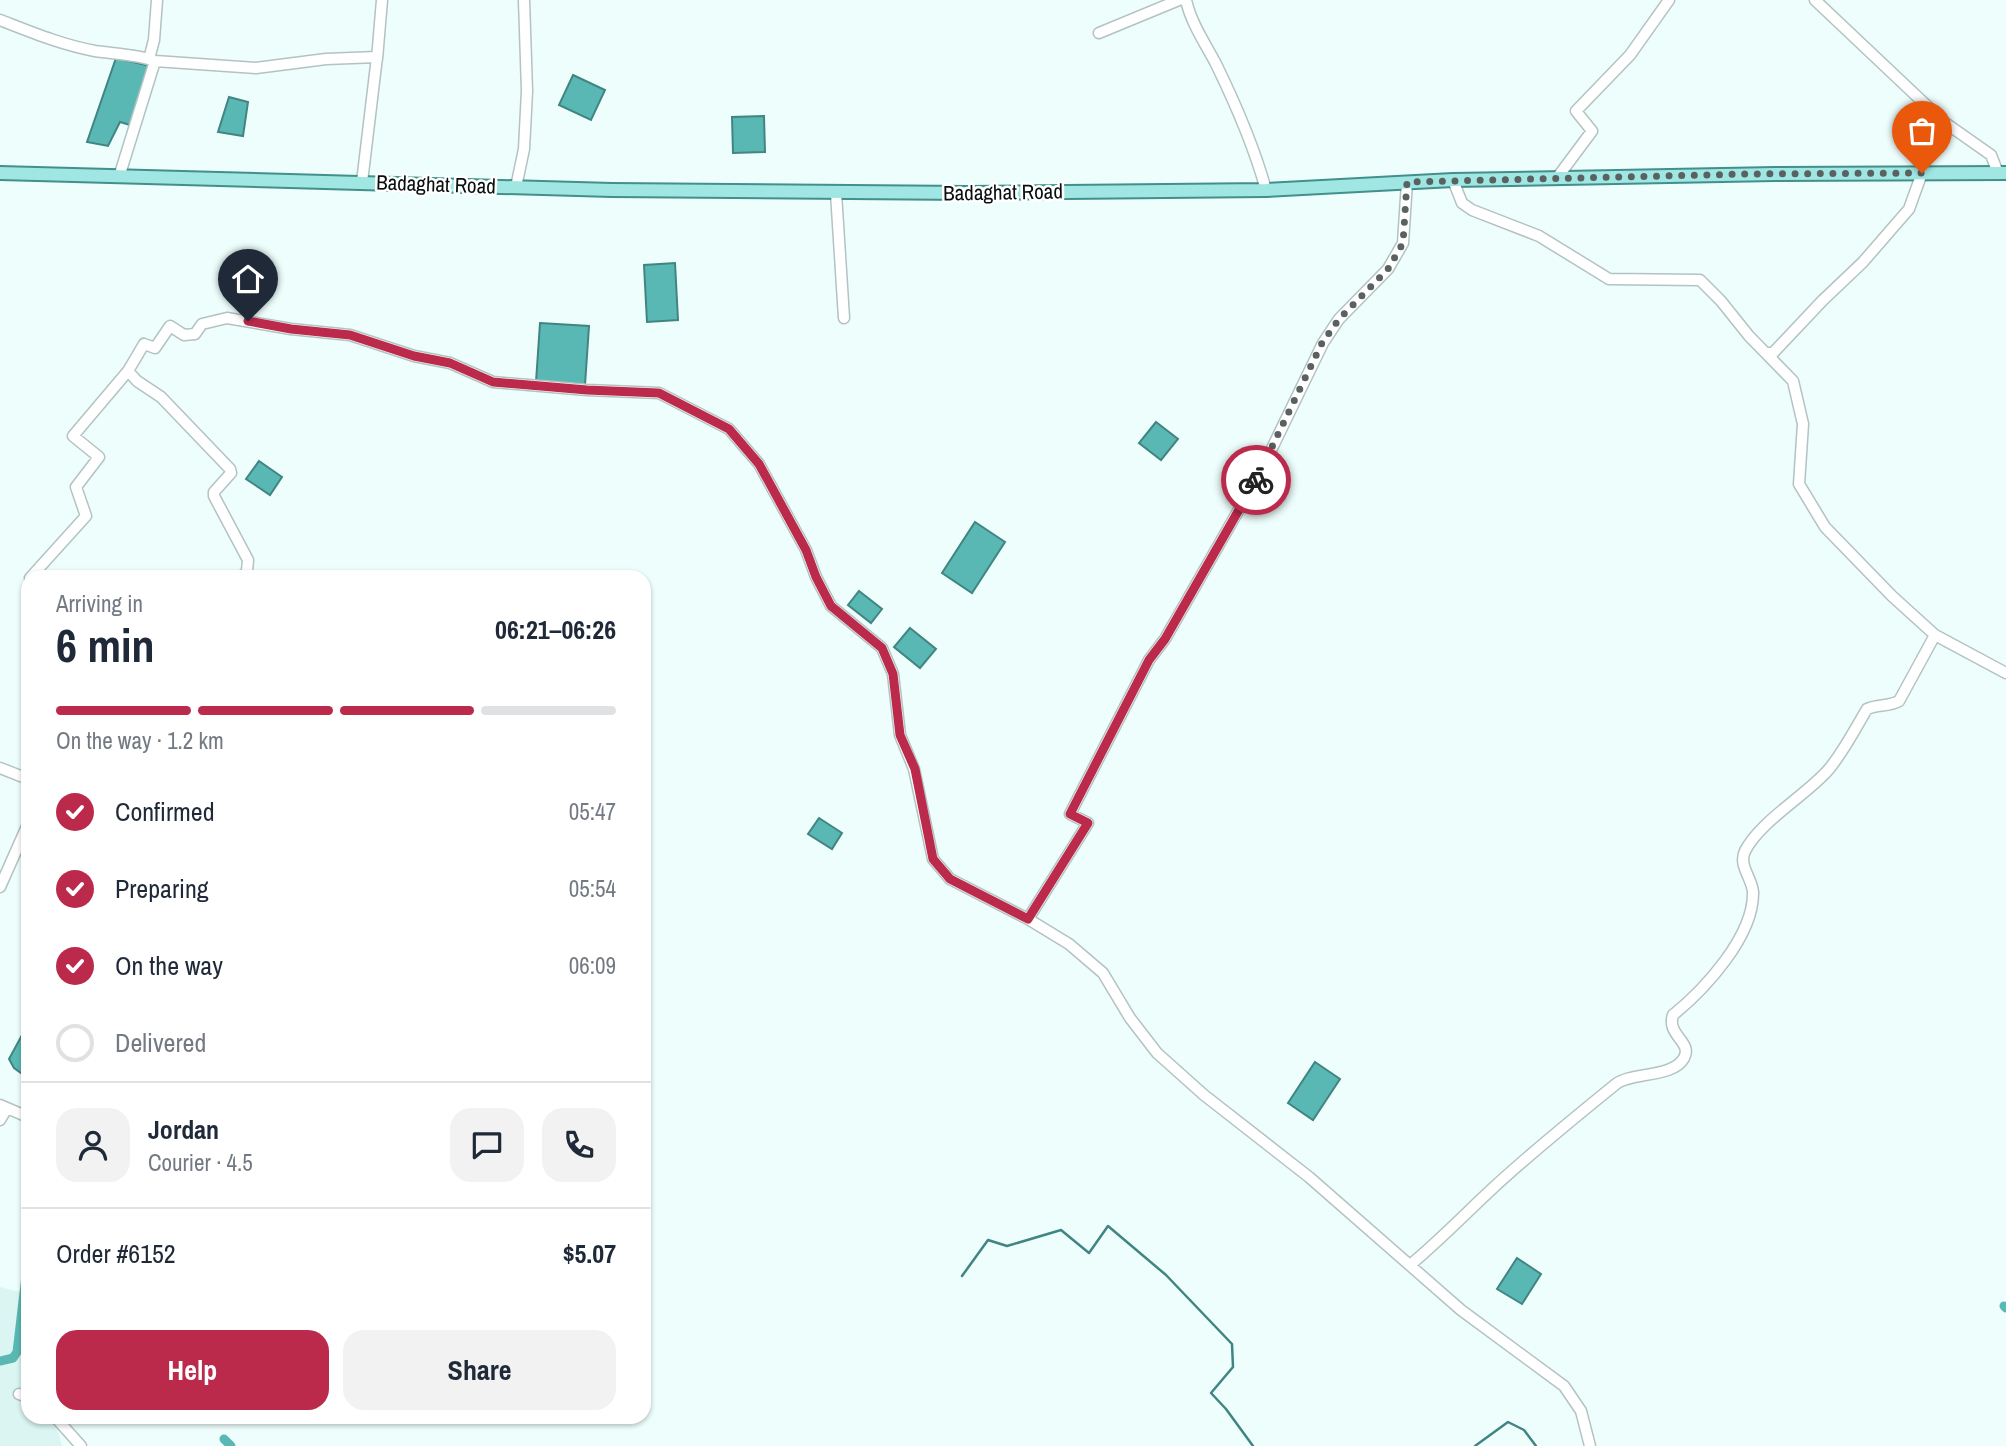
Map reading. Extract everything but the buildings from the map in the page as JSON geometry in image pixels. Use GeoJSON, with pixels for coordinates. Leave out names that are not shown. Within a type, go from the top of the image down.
{"type":"FeatureCollection","features":[{"type":"Feature","properties":{"kind":"main road","name":"Badaghat Road"},"geometry":{"type":"LineString","coordinates":[[0,173],[836,193],[1266,190],[1453,180],[2002,173]]}},
{"type":"Feature","properties":{"kind":"street"},"geometry":{"type":"LineString","coordinates":[[118,177],[152,60],[157,0]]}},
{"type":"Feature","properties":{"kind":"street"},"geometry":{"type":"LineString","coordinates":[[362,182],[382,0]]}},
{"type":"Feature","properties":{"kind":"street"},"geometry":{"type":"LineString","coordinates":[[516,187],[524,149],[527,91],[524,0]]}},
{"type":"Feature","properties":{"kind":"street"},"geometry":{"type":"LineString","coordinates":[[1099,33],[1179,0]]}},
{"type":"Feature","properties":{"kind":"street"},"geometry":{"type":"LineString","coordinates":[[1186,0],[1189,13],[1256,154],[1266,190]]}},
{"type":"Feature","properties":{"kind":"street"},"geometry":{"type":"LineString","coordinates":[[1557,178],[1592,131],[1576,111],[1630,55],[1669,0]]}},
{"type":"Feature","properties":{"kind":"street"},"geometry":{"type":"LineString","coordinates":[[1815,0],[1944,122],[1991,155],[2002,173]]}},
{"type":"Feature","properties":{"kind":"street"},"geometry":{"type":"LineString","coordinates":[[0,20],[47,39],[152,60],[256,68],[326,59],[377,59]]}},
{"type":"Feature","properties":{"kind":"street"},"geometry":{"type":"LineString","coordinates":[[1766,353],[1773,353],[1863,262],[1909,209],[1922,173]]}},
{"type":"Feature","properties":{"kind":"street"},"geometry":{"type":"LineString","coordinates":[[1453,180],[1462,203],[1472,210],[1539,236],[1609,279],[1700,280],[1793,381],[1803,424],[1799,484],[1825,527],[1892,596],[1935,635],[2006,673]]}},
{"type":"Feature","properties":{"kind":"street"},"geometry":{"type":"LineString","coordinates":[[1028,919],[1088,823],[1070,814],[1149,660],[1165,639],[1261,471],[1322,343],[1339,319],[1388,269],[1403,243],[1407,182]]}},
{"type":"Feature","properties":{"kind":"street"},"geometry":{"type":"LineString","coordinates":[[836,193],[844,318]]}},
{"type":"Feature","properties":{"kind":"street"},"geometry":{"type":"LineString","coordinates":[[37,570],[86,516],[76,487],[99,457],[73,436],[128,371],[144,344],[155,348],[170,326],[184,335],[195,334],[202,324],[227,318],[291,329],[350,335],[414,356],[450,363],[493,382],[659,393],[729,429],[759,464],[806,550],[831,606],[882,648],[893,674],[900,735],[915,769],[933,859],[950,879],[1028,919],[1069,944],[1103,973],[1130,1018],[1157,1053],[1204,1095],[1309,1177],[1461,1310],[1564,1386],[1581,1411],[1590,1446]]}},
{"type":"Feature","properties":{"kind":"street"},"geometry":{"type":"LineString","coordinates":[[128,371],[137,381],[161,397],[230,470],[231,473],[214,496],[248,560],[247,570]]}},
{"type":"Feature","properties":{"kind":"street"},"geometry":{"type":"LineString","coordinates":[[1410,1265],[1544,1142],[1623,1079],[1654,1074],[1684,1059],[1684,1045],[1671,1028],[1673,1015],[1707,985],[1734,946],[1751,909],[1753,891],[1750,877],[1744,867],[1745,851],[1772,820],[1828,770],[1867,709],[1875,705],[1891,706],[1899,701],[1935,635]]}},
{"type":"Feature","properties":{"kind":"street"},"geometry":{"type":"LineString","coordinates":[[0,768],[21,776]]}},
{"type":"Feature","properties":{"kind":"street"},"geometry":{"type":"LineString","coordinates":[[0,887],[21,840]]}},
{"type":"Feature","properties":{"kind":"street"},"geometry":{"type":"LineString","coordinates":[[0,1120],[4,1106],[21,1114]]}},
{"type":"Feature","properties":{"kind":"street"},"geometry":{"type":"LineString","coordinates":[[61,1424],[80,1446]]}},
{"type":"Feature","properties":{"kind":"shaded area"},"geometry":{"type":"Polygon","coordinates":[[[0,1287],[20,1292],[15,1344],[21,1347],[21,1424],[56,1424],[62,1446],[0,1446],[0,1287]]]}},
{"type":"Feature","properties":{"kind":"water"},"geometry":{"type":"Polygon","coordinates":[[[116,58],[150,66],[130,125],[120,122],[108,146],[87,142],[116,58]]]}},
{"type":"Feature","properties":{"kind":"water"},"geometry":{"type":"Polygon","coordinates":[[[573,75],[605,90],[591,120],[559,105],[573,75]]]}},
{"type":"Feature","properties":{"kind":"water"},"geometry":{"type":"Polygon","coordinates":[[[229,97],[248,102],[243,136],[218,132],[229,97]]]}},
{"type":"Feature","properties":{"kind":"water"},"geometry":{"type":"Polygon","coordinates":[[[764,116],[765,152],[733,153],[732,117],[764,116]]]}},
{"type":"Feature","properties":{"kind":"water"},"geometry":{"type":"Polygon","coordinates":[[[675,263],[678,320],[647,322],[644,265],[675,263]]]}},
{"type":"Feature","properties":{"kind":"water"},"geometry":{"type":"Polygon","coordinates":[[[540,323],[589,326],[585,385],[536,382],[540,323]]]}},
{"type":"Feature","properties":{"kind":"water"},"geometry":{"type":"Polygon","coordinates":[[[1156,422],[1178,439],[1161,460],[1139,443],[1156,422]]]}},
{"type":"Feature","properties":{"kind":"water"},"geometry":{"type":"Polygon","coordinates":[[[259,461],[282,477],[270,495],[246,479],[259,461]]]}},
{"type":"Feature","properties":{"kind":"water"},"geometry":{"type":"Polygon","coordinates":[[[975,522],[1005,542],[972,593],[942,573],[975,522]]]}},
{"type":"Feature","properties":{"kind":"water"},"geometry":{"type":"Polygon","coordinates":[[[859,591],[882,609],[871,623],[848,605],[859,591]]]}},
{"type":"Feature","properties":{"kind":"water"},"geometry":{"type":"Polygon","coordinates":[[[910,628],[936,649],[920,668],[894,647],[910,628]]]}},
{"type":"Feature","properties":{"kind":"water"},"geometry":{"type":"Polygon","coordinates":[[[819,818],[842,833],[832,849],[808,834],[819,818]]]}},
{"type":"Feature","properties":{"kind":"water"},"geometry":{"type":"Polygon","coordinates":[[[21,1037],[21,1073],[9,1059],[21,1037]]]}},
{"type":"Feature","properties":{"kind":"water"},"geometry":{"type":"Polygon","coordinates":[[[1315,1062],[1340,1079],[1313,1120],[1288,1103],[1315,1062]]]}},
{"type":"Feature","properties":{"kind":"water"},"geometry":{"type":"Polygon","coordinates":[[[1517,1258],[1541,1274],[1522,1304],[1497,1289],[1517,1258]]]}},
{"type":"Feature","properties":{"kind":"waterway"},"geometry":{"type":"LineString","coordinates":[[962,1276],[988,1240],[1007,1246],[1061,1230],[1089,1253],[1108,1226],[1166,1275],[1232,1344],[1233,1367],[1211,1393],[1253,1446]]}},
{"type":"Feature","properties":{"kind":"waterway"},"geometry":{"type":"LineString","coordinates":[[0,1361],[13,1358],[17,1352],[21,1318]]}},
{"type":"Feature","properties":{"kind":"waterway"},"geometry":{"type":"LineString","coordinates":[[1475,1446],[1508,1422],[1524,1430],[1536,1446]]}},
{"type":"Feature","properties":{"kind":"waterway"},"geometry":{"type":"LineString","coordinates":[[224,1439],[231,1446]]}},
{"type":"Feature","properties":{"kind":"way so far"},"geometry":{"type":"LineString","coordinates":[[1256,480],[1322,343],[1339,319],[1388,269],[1403,243],[1407,182],[1922,173]]}},
{"type":"Feature","properties":{"kind":"route"},"geometry":{"type":"LineString","coordinates":[[248,321],[350,335],[414,356],[450,363],[493,382],[659,393],[729,429],[759,464],[806,550],[831,606],[882,648],[893,674],[900,735],[915,769],[933,859],[950,879],[1028,919],[1088,823],[1070,814],[1149,660],[1165,639],[1256,480]]}}]}
